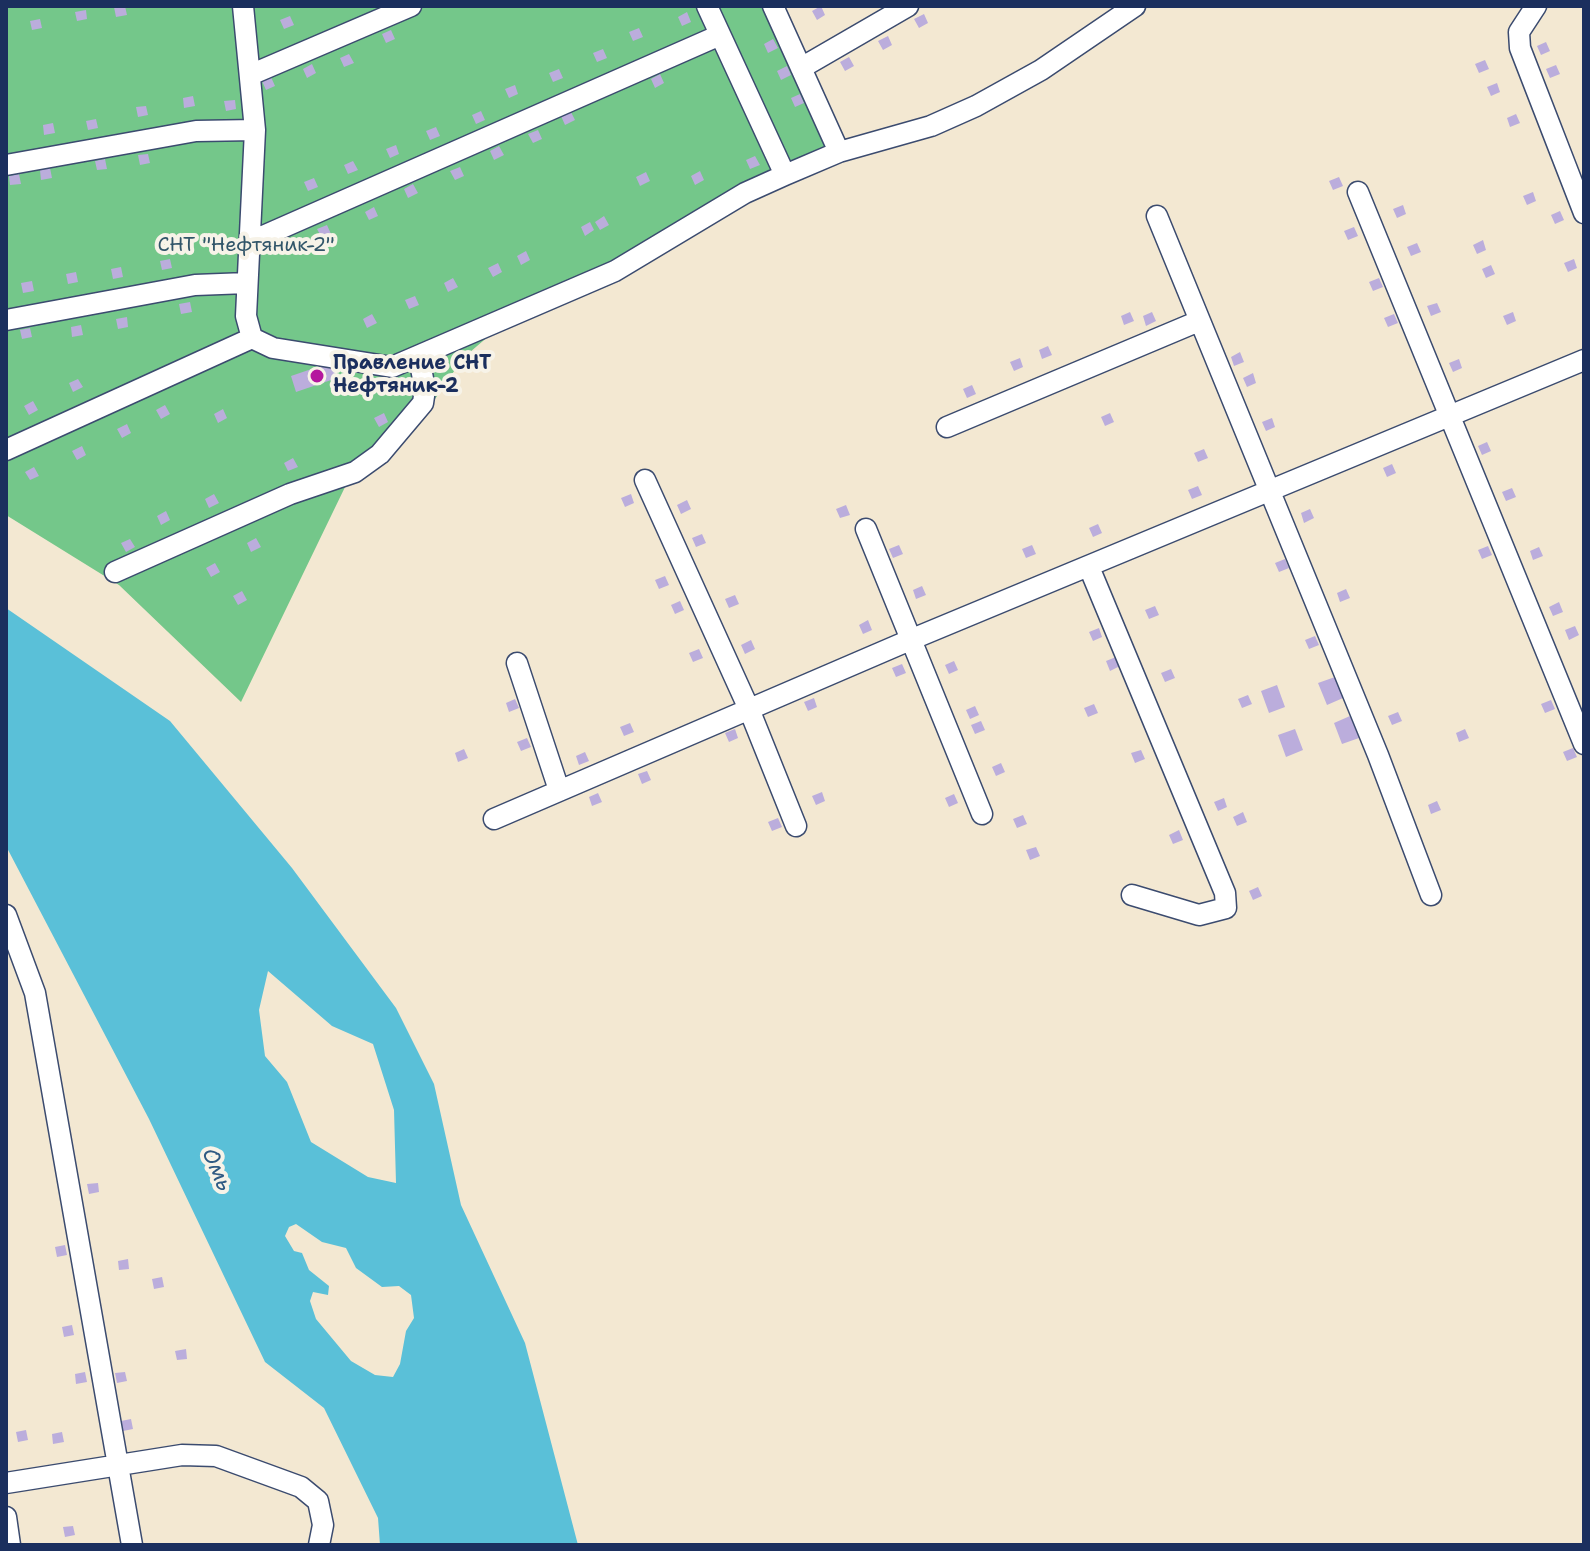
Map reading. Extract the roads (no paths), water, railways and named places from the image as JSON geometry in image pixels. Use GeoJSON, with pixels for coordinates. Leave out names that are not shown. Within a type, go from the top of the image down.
{"type":"FeatureCollection","features":[{"type":"Feature","properties":{"kind":"street"},"geometry":{"type":"LineString","coordinates":[[243,6],[255,130],[246,316],[252,338],[273,348],[392,367],[419,358],[615,271],[745,193],[785,175],[839,152],[931,126],[987,100],[1041,70],[1135,6]]}},
{"type":"Feature","properties":{"kind":"street"},"geometry":{"type":"LineString","coordinates":[[250,75],[411,6]]}},
{"type":"Feature","properties":{"kind":"street"},"geometry":{"type":"LineString","coordinates":[[707,6],[785,175]]}},
{"type":"Feature","properties":{"kind":"street"},"geometry":{"type":"LineString","coordinates":[[773,6],[839,152]]}},
{"type":"Feature","properties":{"kind":"street"},"geometry":{"type":"LineString","coordinates":[[801,68],[908,6]]}},
{"type":"Feature","properties":{"kind":"street"},"geometry":{"type":"LineString","coordinates":[[1536,6],[1519,32],[1520,48],[1584,213]]}},
{"type":"Feature","properties":{"kind":"street"},"geometry":{"type":"LineString","coordinates":[[252,241],[720,35]]}},
{"type":"Feature","properties":{"kind":"street"},"geometry":{"type":"LineString","coordinates":[[6,165],[196,131],[255,130]]}},
{"type":"Feature","properties":{"kind":"street"},"geometry":{"type":"LineString","coordinates":[[1358,192],[1584,744]]}},
{"type":"Feature","properties":{"kind":"street"},"geometry":{"type":"LineString","coordinates":[[1157,216],[1378,755],[1431,895]]}},
{"type":"Feature","properties":{"kind":"street"},"geometry":{"type":"LineString","coordinates":[[6,320],[195,285],[247,283]]}},
{"type":"Feature","properties":{"kind":"street"},"geometry":{"type":"LineString","coordinates":[[947,427],[1199,321]]}},
{"type":"Feature","properties":{"kind":"street"},"geometry":{"type":"LineString","coordinates":[[6,450],[252,338]]}},
{"type":"Feature","properties":{"kind":"street"},"geometry":{"type":"LineString","coordinates":[[115,572],[290,494],[355,472],[380,454],[423,403],[425,389],[419,358]]}},
{"type":"Feature","properties":{"kind":"street"},"geometry":{"type":"LineString","coordinates":[[494,819],[910,640],[1584,360]]}},
{"type":"Feature","properties":{"kind":"street"},"geometry":{"type":"LineString","coordinates":[[645,480],[749,709],[796,826]]}},
{"type":"Feature","properties":{"kind":"street"},"geometry":{"type":"LineString","coordinates":[[866,529],[982,814]]}},
{"type":"Feature","properties":{"kind":"street"},"geometry":{"type":"LineString","coordinates":[[1089,567],[1225,893],[1226,908],[1199,915],[1132,895]]}},
{"type":"Feature","properties":{"kind":"street"},"geometry":{"type":"LineString","coordinates":[[517,663],[559,790]]}},
{"type":"Feature","properties":{"kind":"street"},"geometry":{"type":"LineString","coordinates":[[6,915],[35,993],[132,1545]]}},
{"type":"Feature","properties":{"kind":"street"},"geometry":{"type":"LineString","coordinates":[[6,1483],[118,1463],[182,1455],[216,1456],[301,1487],[318,1501],[321,1535]]}},
{"type":"Feature","properties":{"kind":"street"},"geometry":{"type":"LineString","coordinates":[[6,1517],[10,1545]]}},
{"type":"Feature","properties":{"kind":"water","name":"Омь"},"geometry":{"type":"Polygon","coordinates":[[[6,608],[170,721],[292,868],[396,1008],[434,1084],[461,1205],[525,1343],[578,1545],[380,1545],[378,1518],[324,1408],[265,1362],[149,1119],[6,846],[6,608]],[[268,971],[259,1010],[265,1056],[287,1082],[311,1142],[368,1177],[396,1183],[394,1110],[373,1044],[332,1026],[268,971]],[[296,1224],[289,1227],[285,1236],[294,1251],[302,1253],[309,1270],[329,1286],[328,1295],[313,1292],[310,1301],[316,1319],[351,1361],[375,1375],[393,1377],[400,1364],[406,1331],[414,1318],[411,1295],[399,1286],[382,1287],[356,1268],[346,1248],[322,1242],[296,1224]]]}},
{"type":"Feature","properties":{"kind":"place","name":"Правление СНТ Нефтяник-2"},"geometry":{"type":"Point","coordinates":[317,376]}},
{"type":"Feature","properties":{"kind":"park label","name":"СНТ \"Нефтяник-2\""},"geometry":{"type":"Point","coordinates":[246,246]}}]}
